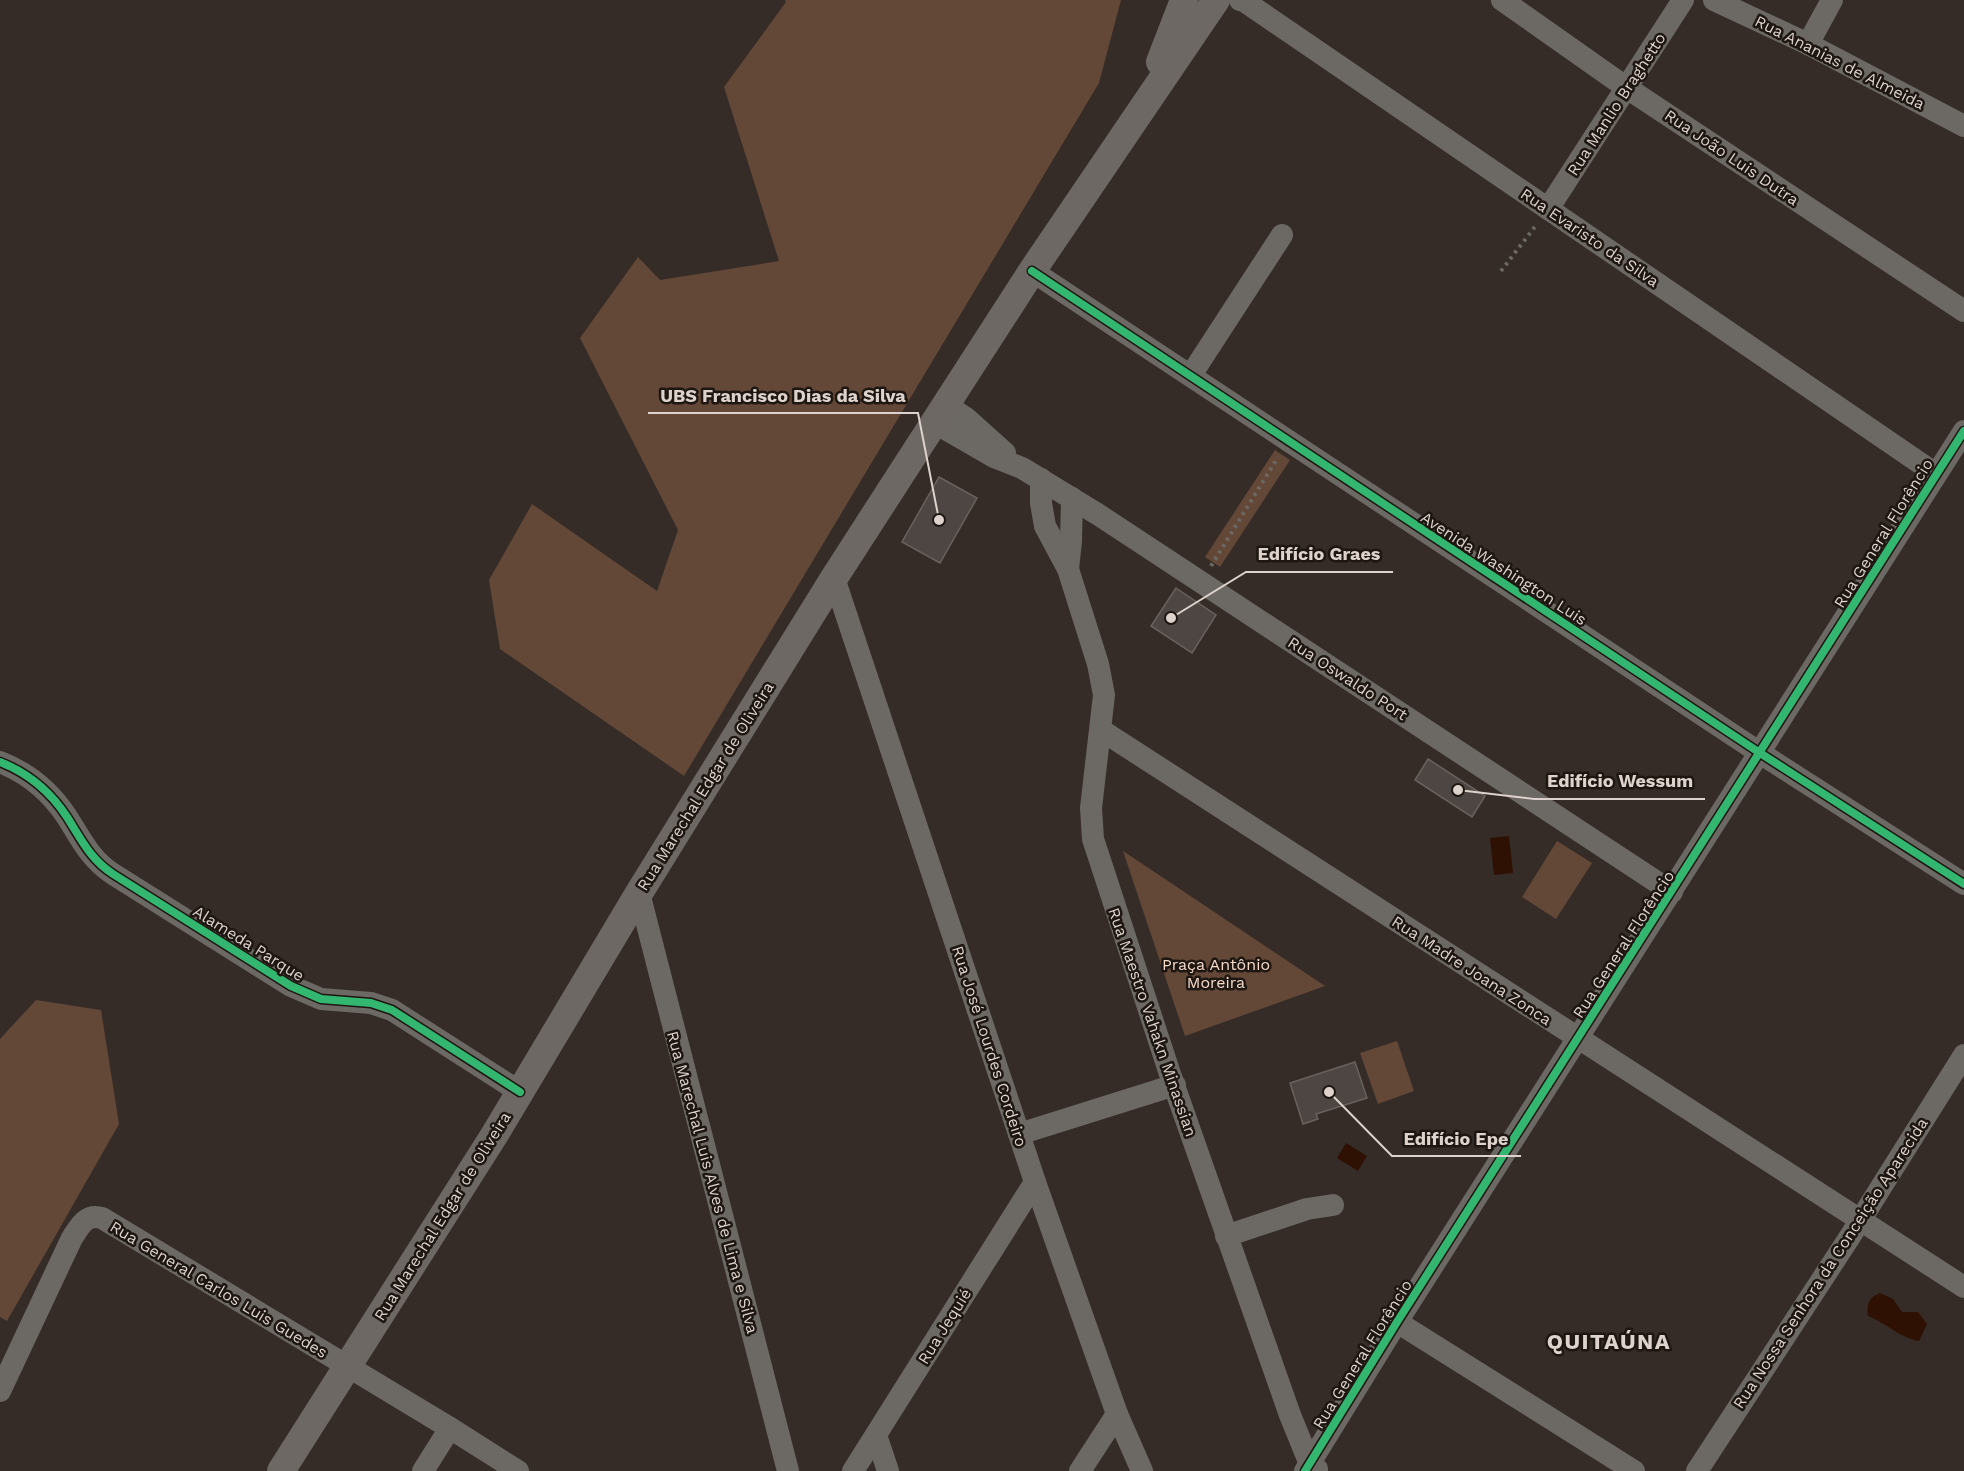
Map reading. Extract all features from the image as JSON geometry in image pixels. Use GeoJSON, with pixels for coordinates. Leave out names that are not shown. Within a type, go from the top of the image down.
{"type":"FeatureCollection","features":[{"type":"Feature","properties":{"kind":"main road","name":"Rua Marechal Edgar de Oliveira"},"geometry":{"type":"LineString","coordinates":[[1143,109],[1184,0]]}},
{"type":"Feature","properties":{"kind":"main road","name":"Rua Marechal Edgar de Oliveira"},"geometry":{"type":"LineString","coordinates":[[281,1471],[495,1134],[639,893],[816,606],[1032,271],[1216,0]]}},
{"type":"Feature","properties":{"kind":"street","name":"Rua Evaristo da Silva"},"geometry":{"type":"LineString","coordinates":[[1242,0],[1936,474]]}},
{"type":"Feature","properties":{"kind":"street","name":"Rua João Luis Dutra"},"geometry":{"type":"LineString","coordinates":[[1502,0],[1628,87],[1964,310]]}},
{"type":"Feature","properties":{"kind":"street","name":"Rua Manlio Braghetto"},"geometry":{"type":"LineString","coordinates":[[1548,209],[1683,0]]}},
{"type":"Feature","properties":{"kind":"street","name":"Rua Ananias de Almeida"},"geometry":{"type":"LineString","coordinates":[[1714,0],[1808,44],[1964,126]]}},
{"type":"Feature","properties":{"kind":"street"},"geometry":{"type":"LineString","coordinates":[[1808,44],[1832,0]]}},
{"type":"Feature","properties":{"kind":"street"},"geometry":{"type":"LineString","coordinates":[[1191,375],[1282,235]]}},
{"type":"Feature","properties":{"kind":"street","name":"Avenida Washington Luis"},"geometry":{"type":"LineString","coordinates":[[1032,271],[1760,753],[1964,884]]}},
{"type":"Feature","properties":{"kind":"street","name":"Rua Oswaldo Port"},"geometry":{"type":"LineString","coordinates":[[940,414],[994,457],[1022,468],[1072,498],[1672,892]]}},
{"type":"Feature","properties":{"kind":"street","name":"Rua General Florêncio"},"geometry":{"type":"LineString","coordinates":[[1312,1469],[1397,1322],[1964,431]]}},
{"type":"Feature","properties":{"kind":"street","name":"Rua Maestro Vahakn Minassian"},"geometry":{"type":"LineString","coordinates":[[1041,479],[1041,503],[1045,526],[1068,569],[1098,664],[1104,695],[1091,808],[1093,839],[1104,878],[1226,1236],[1290,1415],[1312,1469]]}},
{"type":"Feature","properties":{"kind":"street","name":"Rua Maestro Vahakn Minassian"},"geometry":{"type":"LineString","coordinates":[[1068,569],[1072,498]]}},
{"type":"Feature","properties":{"kind":"street","name":"Rua José Lourdes Cordeiro"},"geometry":{"type":"LineString","coordinates":[[834,578],[1035,1182],[1118,1414],[1142,1471]]}},
{"type":"Feature","properties":{"kind":"street"},"geometry":{"type":"LineString","coordinates":[[816,606],[848,619]]}},
{"type":"Feature","properties":{"kind":"street","name":"Rua Madre Joana Zonca"},"geometry":{"type":"LineString","coordinates":[[1101,730],[1964,1287]]}},
{"type":"Feature","properties":{"kind":"street","name":"Alameda Parque"},"geometry":{"type":"LineString","coordinates":[[0,762],[23,772],[45,789],[66,816],[90,855],[113,874],[291,986],[321,999],[371,1003],[392,1010],[520,1092]]}},
{"type":"Feature","properties":{"kind":"street","name":"Rua Marechal Luis Alves de Lima e Silva"},"geometry":{"type":"LineString","coordinates":[[639,893],[788,1471]]}},
{"type":"Feature","properties":{"kind":"street","name":"Rua Nossa Senhora da Conceição Aparecida"},"geometry":{"type":"LineString","coordinates":[[1696,1471],[1964,1055]]}},
{"type":"Feature","properties":{"kind":"street"},"geometry":{"type":"LineString","coordinates":[[1019,1134],[1175,1085]]}},
{"type":"Feature","properties":{"kind":"street","name":"Rua Jequié"},"geometry":{"type":"LineString","coordinates":[[853,1471],[1035,1182]]}},
{"type":"Feature","properties":{"kind":"street"},"geometry":{"type":"LineString","coordinates":[[1226,1236],[1307,1209],[1333,1205]]}},
{"type":"Feature","properties":{"kind":"street","name":"Rua General Carlos Luis Guedes"},"geometry":{"type":"LineString","coordinates":[[0,1391],[72,1238],[81,1224],[89,1217],[95,1216],[102,1218],[518,1471]]}},
{"type":"Feature","properties":{"kind":"street"},"geometry":{"type":"LineString","coordinates":[[1397,1322],[1634,1471]]}},
{"type":"Feature","properties":{"kind":"street"},"geometry":{"type":"LineString","coordinates":[[1080,1471],[1118,1414]]}},
{"type":"Feature","properties":{"kind":"street"},"geometry":{"type":"LineString","coordinates":[[423,1471],[450,1428]]}},
{"type":"Feature","properties":{"kind":"street"},"geometry":{"type":"LineString","coordinates":[[876,1435],[888,1471]]}},
{"type":"Feature","properties":{"kind":"path"},"geometry":{"type":"LineString","coordinates":[[1501,271],[1548,209]]}},
{"type":"Feature","properties":{"kind":"path"},"geometry":{"type":"LineString","coordinates":[[1201,582],[1288,441]]}},
{"type":"Feature","properties":{"kind":"green space"},"geometry":{"type":"Polygon","coordinates":[[[785,0],[1121,0],[1099,83],[684,776],[500,649],[489,580],[532,504],[657,591],[678,530],[580,338],[638,257],[660,280],[779,261],[724,87],[786,2],[785,0]]]}},
{"type":"Feature","properties":{"kind":"green space"},"geometry":{"type":"Polygon","coordinates":[[[1275,450],[1290,460],[1220,567],[1205,557],[1275,450]]]}},
{"type":"Feature","properties":{"kind":"green space"},"geometry":{"type":"Polygon","coordinates":[[[1557,841],[1592,863],[1556,919],[1522,897],[1557,841]]]}},
{"type":"Feature","properties":{"kind":"green space","name":"Praça Antônio Moreira"},"geometry":{"type":"Polygon","coordinates":[[[1123,851],[1325,986],[1185,1036],[1123,851]]]}},
{"type":"Feature","properties":{"kind":"green space"},"geometry":{"type":"Polygon","coordinates":[[[36,1000],[101,1010],[119,1124],[7,1321],[0,1317],[0,1039],[36,1000]]]}},
{"type":"Feature","properties":{"kind":"green space"},"geometry":{"type":"Polygon","coordinates":[[[1397,1041],[1414,1091],[1378,1104],[1360,1053],[1397,1041]]]}},
{"type":"Feature","properties":{"kind":"shaded area"},"geometry":{"type":"Polygon","coordinates":[[[1509,836],[1513,873],[1494,875],[1490,838],[1509,836]]]}},
{"type":"Feature","properties":{"kind":"shaded area"},"geometry":{"type":"Polygon","coordinates":[[[1346,1143],[1367,1156],[1358,1171],[1337,1158],[1346,1143]]]}},
{"type":"Feature","properties":{"kind":"shaded area"},"geometry":{"type":"Polygon","coordinates":[[[1880,1293],[1893,1299],[1902,1312],[1918,1312],[1927,1324],[1919,1341],[1905,1337],[1868,1316],[1869,1302],[1880,1293]]]}},
{"type":"Feature","properties":{"kind":"building"},"geometry":{"type":"Polygon","coordinates":[[[939,477],[977,498],[940,563],[902,542],[939,477]]]}},
{"type":"Feature","properties":{"kind":"building"},"geometry":{"type":"Polygon","coordinates":[[[1176,588],[1216,615],[1192,653],[1151,626],[1176,588]]]}},
{"type":"Feature","properties":{"kind":"building"},"geometry":{"type":"Polygon","coordinates":[[[1428,759],[1485,796],[1472,817],[1415,780],[1428,759]]]}},
{"type":"Feature","properties":{"kind":"building"},"geometry":{"type":"Polygon","coordinates":[[[1355,1062],[1367,1098],[1316,1114],[1318,1119],[1303,1124],[1290,1083],[1355,1062]]]}},
{"type":"Feature","properties":{"kind":"cycle path"},"geometry":{"type":"LineString","coordinates":[[1032,271],[1760,753],[1964,884]]}},
{"type":"Feature","properties":{"kind":"cycle path"},"geometry":{"type":"LineString","coordinates":[[1305,1471],[1397,1322],[1964,431]]}},
{"type":"Feature","properties":{"kind":"cycle path"},"geometry":{"type":"LineString","coordinates":[[0,762],[29,777],[46,791],[67,817],[92,855],[113,874],[291,986],[321,999],[371,1003],[392,1010],[520,1092]]}},
{"type":"Feature","properties":{"kind":"place","name":"UBS Francisco Dias da Silva"},"geometry":{"type":"Point","coordinates":[939,520]}},
{"type":"Feature","properties":{"kind":"place","name":"Edifício Graes"},"geometry":{"type":"Point","coordinates":[1171,618]}},
{"type":"Feature","properties":{"kind":"place","name":"Edifício Wessum"},"geometry":{"type":"Point","coordinates":[1458,790]}},
{"type":"Feature","properties":{"kind":"place","name":"Edifício Epe"},"geometry":{"type":"Point","coordinates":[1329,1092]}},
{"type":"Feature","properties":{"kind":"district","name":"QUITAÚNA"},"geometry":{"type":"Point","coordinates":[1609,1341]}}]}
